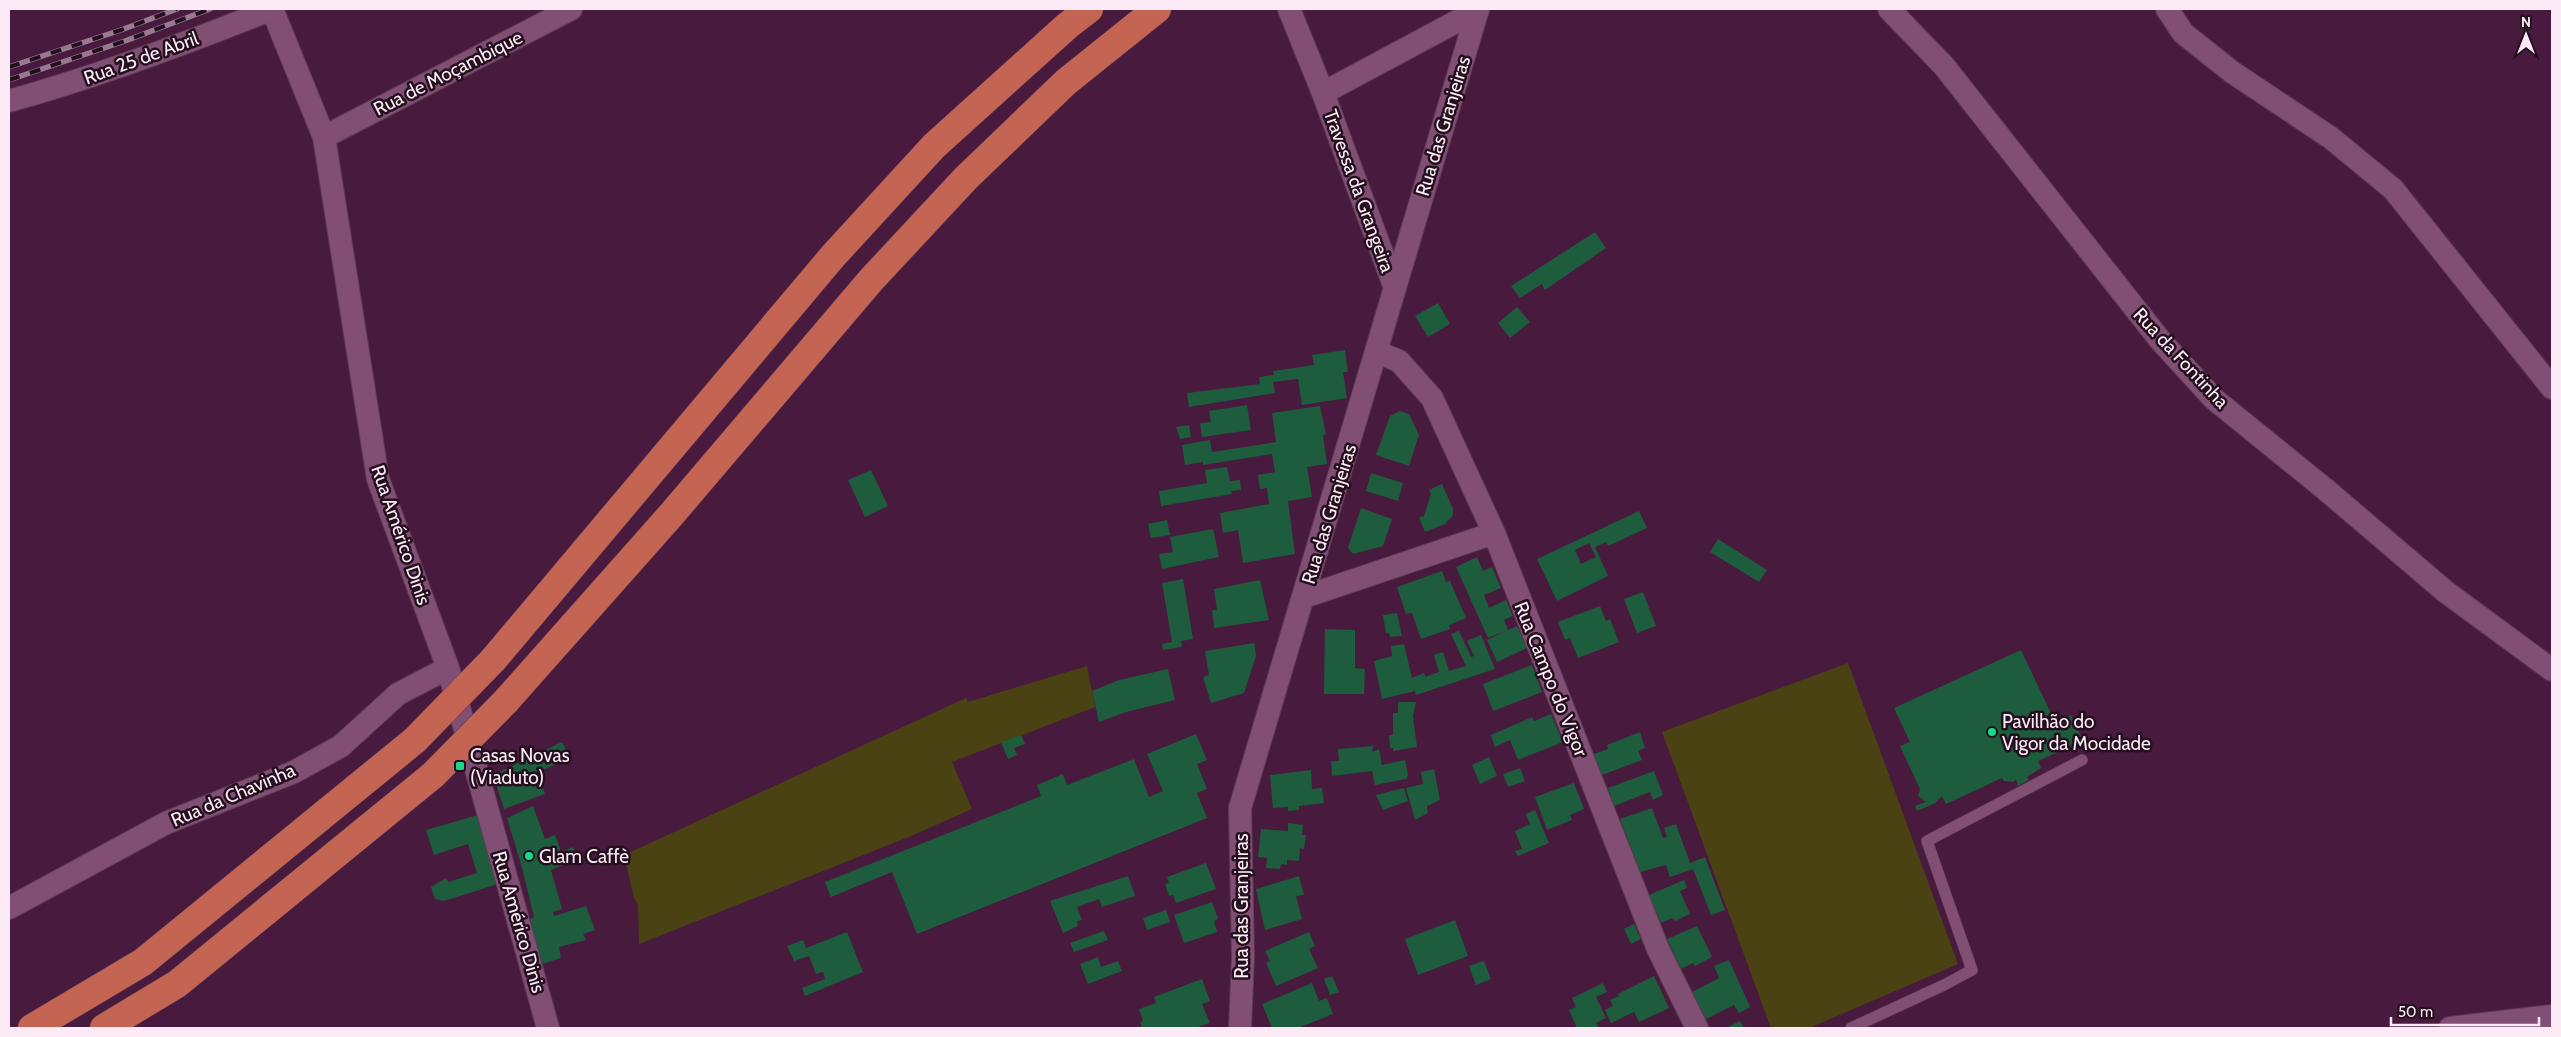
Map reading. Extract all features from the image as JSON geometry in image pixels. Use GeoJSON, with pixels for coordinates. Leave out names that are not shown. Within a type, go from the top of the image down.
{"type":"FeatureCollection","features":[{"type":"Feature","properties":{"kind":"highway"},"geometry":{"type":"LineString","coordinates":[[32,1028],[143,962],[415,740],[493,660],[833,256],[934,146],[1067,26],[1089,9]]}},
{"type":"Feature","properties":{"kind":"highway"},"geometry":{"type":"LineString","coordinates":[[104,1028],[177,984],[433,776],[506,701],[672,515],[871,280],[966,178],[1066,82],[1157,9]]}},
{"type":"Feature","properties":{"kind":"street","name":"Rua 25 de Abril"},"geometry":{"type":"LineString","coordinates":[[9,100],[67,85],[166,50],[272,9]]}},
{"type":"Feature","properties":{"kind":"street","name":"Rua Américo Dinis"},"geometry":{"type":"LineString","coordinates":[[272,9],[324,137],[378,479],[448,668],[548,1028]]}},
{"type":"Feature","properties":{"kind":"street","name":"Rua de Moçambique"},"geometry":{"type":"LineString","coordinates":[[324,137],[571,9]]}},
{"type":"Feature","properties":{"kind":"street","name":"Travessa da Grangeira"},"geometry":{"type":"LineString","coordinates":[[1290,9],[1395,288]]}},
{"type":"Feature","properties":{"kind":"street","name":"Travessa da Grangeira"},"geometry":{"type":"LineString","coordinates":[[1323,93],[1478,9]]}},
{"type":"Feature","properties":{"kind":"street","name":"Rua das Granjeiras"},"geometry":{"type":"LineString","coordinates":[[1240,1028],[1243,958],[1240,808],[1378,352],[1395,288],[1478,9]]}},
{"type":"Feature","properties":{"kind":"street","name":"Rua da Fontinha"},"geometry":{"type":"LineString","coordinates":[[1889,9],[1944,66],[2160,340],[2214,399],[2325,489],[2446,592],[2552,670]]}},
{"type":"Feature","properties":{"kind":"street"},"geometry":{"type":"LineString","coordinates":[[2167,9],[2182,33],[2232,72],[2331,138],[2394,189],[2552,388]]}},
{"type":"Feature","properties":{"kind":"street","name":"Rua Campo do Vigor"},"geometry":{"type":"LineString","coordinates":[[1378,352],[1399,361],[1432,398],[1494,534],[1658,949],[1697,1028]]}},
{"type":"Feature","properties":{"kind":"street"},"geometry":{"type":"LineString","coordinates":[[1304,598],[1494,534]]}},
{"type":"Feature","properties":{"kind":"street","name":"Rua da Chavinha"},"geometry":{"type":"LineString","coordinates":[[9,908],[166,823],[294,772],[341,746],[398,694],[448,668]]}},
{"type":"Feature","properties":{"kind":"street"},"geometry":{"type":"LineString","coordinates":[[2450,1028],[2488,1026],[2552,1016]]}},
{"type":"Feature","properties":{"kind":"lane"},"geometry":{"type":"LineString","coordinates":[[1851,1028],[1972,970],[1927,841],[2082,760]]}},
{"type":"Feature","properties":{"kind":"shaded area"},"geometry":{"type":"Polygon","coordinates":[[[1848,663],[1958,964],[1809,1028],[1771,1028],[1662,732],[1848,663]]]}},
{"type":"Feature","properties":{"kind":"shaded area"},"geometry":{"type":"Polygon","coordinates":[[[1087,666],[1095,707],[952,762],[972,809],[911,836],[639,944],[638,905],[634,898],[624,855],[966,698],[968,702],[1087,666]]]}},
{"type":"Feature","properties":{"kind":"building"},"geometry":{"type":"Polygon","coordinates":[[[1595,232],[1606,248],[1545,290],[1542,284],[1520,298],[1511,286],[1595,232]]]}},
{"type":"Feature","properties":{"kind":"building"},"geometry":{"type":"Polygon","coordinates":[[[1438,303],[1450,324],[1428,337],[1415,316],[1438,303]]]}},
{"type":"Feature","properties":{"kind":"building"},"geometry":{"type":"Polygon","coordinates":[[[1517,307],[1530,322],[1510,338],[1498,323],[1517,307]]]}},
{"type":"Feature","properties":{"kind":"building"},"geometry":{"type":"Polygon","coordinates":[[[1345,350],[1348,372],[1343,372],[1347,398],[1302,405],[1298,379],[1273,382],[1275,393],[1189,407],[1187,393],[1260,384],[1259,377],[1274,375],[1273,371],[1314,365],[1312,355],[1345,350]]]}},
{"type":"Feature","properties":{"kind":"building"},"geometry":{"type":"Polygon","coordinates":[[[1247,405],[1251,430],[1202,437],[1200,423],[1211,422],[1209,411],[1247,405]]]}},
{"type":"Feature","properties":{"kind":"building"},"geometry":{"type":"Polygon","coordinates":[[[1320,406],[1326,434],[1323,435],[1327,464],[1307,467],[1312,497],[1288,501],[1295,554],[1243,563],[1238,530],[1223,533],[1220,513],[1269,504],[1267,488],[1260,489],[1258,475],[1275,472],[1272,454],[1203,465],[1203,462],[1185,465],[1182,445],[1210,440],[1212,452],[1276,442],[1272,413],[1320,406]]]}},
{"type":"Feature","properties":{"kind":"building"},"geometry":{"type":"Polygon","coordinates":[[[1400,411],[1409,414],[1419,435],[1409,466],[1376,455],[1390,416],[1400,411]]]}},
{"type":"Feature","properties":{"kind":"building"},"geometry":{"type":"Polygon","coordinates":[[[1189,425],[1191,437],[1180,439],[1176,427],[1189,425]]]}},
{"type":"Feature","properties":{"kind":"building"},"geometry":{"type":"Polygon","coordinates":[[[1227,467],[1230,481],[1240,480],[1241,490],[1231,491],[1232,494],[1161,506],[1159,491],[1207,483],[1205,470],[1227,467]]]}},
{"type":"Feature","properties":{"kind":"building"},"geometry":{"type":"Polygon","coordinates":[[[871,470],[888,506],[865,517],[848,480],[871,470]]]}},
{"type":"Feature","properties":{"kind":"building"},"geometry":{"type":"Polygon","coordinates":[[[1371,473],[1403,483],[1398,501],[1366,491],[1371,473]]]}},
{"type":"Feature","properties":{"kind":"building"},"geometry":{"type":"Polygon","coordinates":[[[1442,484],[1453,509],[1453,515],[1445,524],[1425,532],[1419,517],[1424,516],[1431,494],[1429,490],[1442,484]]]}},
{"type":"Feature","properties":{"kind":"building"},"geometry":{"type":"Polygon","coordinates":[[[1361,508],[1392,519],[1383,546],[1353,554],[1348,548],[1361,508]]]}},
{"type":"Feature","properties":{"kind":"building"},"geometry":{"type":"Polygon","coordinates":[[[1639,511],[1647,528],[1608,546],[1606,542],[1595,547],[1608,576],[1557,601],[1537,559],[1639,511]],[[1589,543],[1575,550],[1581,564],[1596,557],[1589,543]]]}},
{"type":"Feature","properties":{"kind":"building"},"geometry":{"type":"Polygon","coordinates":[[[1167,520],[1170,535],[1151,538],[1148,524],[1167,520]]]}},
{"type":"Feature","properties":{"kind":"building"},"geometry":{"type":"Polygon","coordinates":[[[1213,529],[1219,557],[1162,569],[1159,554],[1173,552],[1170,537],[1213,529]]]}},
{"type":"Feature","properties":{"kind":"building"},"geometry":{"type":"Polygon","coordinates":[[[1718,539],[1767,570],[1759,582],[1710,552],[1718,539]]]}},
{"type":"Feature","properties":{"kind":"building"},"geometry":{"type":"Polygon","coordinates":[[[1477,557],[1483,571],[1492,567],[1501,588],[1484,595],[1489,608],[1506,600],[1513,616],[1504,620],[1508,630],[1517,626],[1527,648],[1497,662],[1487,640],[1506,631],[1488,638],[1456,567],[1477,557]]]}},
{"type":"Feature","properties":{"kind":"building"},"geometry":{"type":"Polygon","coordinates":[[[1442,571],[1446,582],[1450,581],[1466,618],[1449,625],[1450,629],[1421,639],[1412,613],[1406,614],[1397,587],[1442,571]]]}},
{"type":"Feature","properties":{"kind":"building"},"geometry":{"type":"Polygon","coordinates":[[[1183,579],[1193,639],[1181,641],[1182,647],[1163,650],[1162,644],[1172,642],[1162,583],[1183,579]]]}},
{"type":"Feature","properties":{"kind":"building"},"geometry":{"type":"Polygon","coordinates":[[[1260,580],[1269,620],[1214,628],[1212,610],[1217,610],[1214,589],[1260,580]]]}},
{"type":"Feature","properties":{"kind":"building"},"geometry":{"type":"Polygon","coordinates":[[[1643,592],[1656,626],[1637,633],[1624,599],[1643,592]]]}},
{"type":"Feature","properties":{"kind":"building"},"geometry":{"type":"Polygon","coordinates":[[[1600,606],[1606,621],[1610,619],[1619,642],[1578,658],[1570,638],[1565,640],[1558,622],[1600,606]]]}},
{"type":"Feature","properties":{"kind":"building"},"geometry":{"type":"Polygon","coordinates":[[[1397,613],[1402,636],[1390,637],[1389,633],[1386,633],[1383,615],[1397,613]]]}},
{"type":"Feature","properties":{"kind":"building"},"geometry":{"type":"Polygon","coordinates":[[[1325,629],[1355,630],[1355,668],[1365,669],[1364,694],[1324,694],[1325,629]]]}},
{"type":"Feature","properties":{"kind":"building"},"geometry":{"type":"Polygon","coordinates":[[[1459,631],[1471,657],[1474,656],[1467,641],[1481,635],[1495,669],[1416,695],[1415,691],[1382,699],[1374,661],[1392,656],[1391,646],[1404,644],[1412,678],[1424,673],[1425,677],[1439,672],[1434,655],[1443,652],[1449,671],[1466,666],[1451,634],[1459,631]]]}},
{"type":"Feature","properties":{"kind":"building"},"geometry":{"type":"Polygon","coordinates":[[[1254,643],[1256,656],[1244,693],[1211,703],[1203,677],[1209,675],[1205,651],[1254,643]]]}},
{"type":"Feature","properties":{"kind":"building","name":"Pavilhão do Vigor da Mocidade"},"geometry":{"type":"Polygon","coordinates":[[[2021,650],[2055,722],[2071,715],[2083,741],[2038,761],[2041,768],[2027,777],[2029,780],[2018,786],[2016,779],[2014,782],[2004,781],[2002,778],[1946,804],[1942,796],[1935,803],[1917,811],[1915,806],[1926,802],[1918,796],[1920,789],[1900,746],[1910,742],[1894,708],[2021,650]]]}},
{"type":"Feature","properties":{"kind":"building"},"geometry":{"type":"Polygon","coordinates":[[[1532,665],[1542,692],[1493,711],[1483,684],[1532,665]]]}},
{"type":"Feature","properties":{"kind":"building"},"geometry":{"type":"Polygon","coordinates":[[[1168,669],[1175,700],[1126,712],[1099,722],[1092,691],[1119,680],[1168,669]]]}},
{"type":"Feature","properties":{"kind":"building"},"geometry":{"type":"Polygon","coordinates":[[[1398,702],[1416,702],[1413,716],[1417,747],[1393,751],[1393,748],[1390,748],[1389,735],[1393,735],[1393,713],[1398,713],[1398,702]]]}},
{"type":"Feature","properties":{"kind":"building"},"geometry":{"type":"Polygon","coordinates":[[[1551,714],[1563,742],[1518,760],[1510,740],[1495,747],[1491,735],[1532,717],[1534,721],[1551,714]]]}},
{"type":"Feature","properties":{"kind":"building"},"geometry":{"type":"Polygon","coordinates":[[[1640,732],[1645,748],[1638,751],[1642,760],[1602,775],[1594,754],[1608,749],[1607,745],[1640,732]]]}},
{"type":"Feature","properties":{"kind":"building"},"geometry":{"type":"Polygon","coordinates":[[[1196,734],[1207,760],[1197,764],[1207,789],[1197,793],[1207,818],[917,934],[892,872],[831,897],[825,882],[1041,796],[1037,785],[1063,774],[1067,785],[1134,759],[1149,797],[1163,791],[1147,754],[1196,734]]]}},
{"type":"Feature","properties":{"kind":"building"},"geometry":{"type":"Polygon","coordinates":[[[1021,735],[1025,744],[1014,748],[1017,755],[1008,759],[1001,742],[1021,735]]]}},
{"type":"Feature","properties":{"kind":"building"},"geometry":{"type":"Polygon","coordinates":[[[562,742],[570,758],[536,773],[545,794],[504,809],[493,775],[562,742]]]}},
{"type":"Feature","properties":{"kind":"building"},"geometry":{"type":"Polygon","coordinates":[[[1373,746],[1372,752],[1379,749],[1382,765],[1405,760],[1408,775],[1406,779],[1375,785],[1372,771],[1332,776],[1331,761],[1339,761],[1338,749],[1373,746]]]}},
{"type":"Feature","properties":{"kind":"building"},"geometry":{"type":"Polygon","coordinates":[[[1489,757],[1497,776],[1480,784],[1472,765],[1489,757]]]}},
{"type":"Feature","properties":{"kind":"building"},"geometry":{"type":"Polygon","coordinates":[[[1520,768],[1525,781],[1508,787],[1503,774],[1520,768]]]}},
{"type":"Feature","properties":{"kind":"building"},"geometry":{"type":"Polygon","coordinates":[[[1434,769],[1440,800],[1427,806],[1428,813],[1415,820],[1406,788],[1423,784],[1421,772],[1434,769]]]}},
{"type":"Feature","properties":{"kind":"building"},"geometry":{"type":"Polygon","coordinates":[[[1311,770],[1312,789],[1322,788],[1324,803],[1299,806],[1299,810],[1288,811],[1288,807],[1273,808],[1270,775],[1311,770]]]}},
{"type":"Feature","properties":{"kind":"building"},"geometry":{"type":"Polygon","coordinates":[[[1654,771],[1663,795],[1653,800],[1650,792],[1614,806],[1608,788],[1654,771]]]}},
{"type":"Feature","properties":{"kind":"building"},"geometry":{"type":"Polygon","coordinates":[[[1574,783],[1584,809],[1570,815],[1572,820],[1547,830],[1535,797],[1574,783]]]}},
{"type":"Feature","properties":{"kind":"building"},"geometry":{"type":"Polygon","coordinates":[[[1404,788],[1408,801],[1383,810],[1376,795],[1404,788]]]}},
{"type":"Feature","properties":{"kind":"building"},"geometry":{"type":"Polygon","coordinates":[[[533,806],[545,839],[555,835],[561,852],[573,847],[577,859],[551,870],[562,909],[553,912],[554,916],[586,906],[595,930],[583,934],[586,940],[559,947],[561,958],[542,964],[530,919],[534,917],[507,818],[533,806]]]}},
{"type":"Feature","properties":{"kind":"building"},"geometry":{"type":"Polygon","coordinates":[[[1652,808],[1663,838],[1667,837],[1664,828],[1676,824],[1690,863],[1705,857],[1725,910],[1711,915],[1693,869],[1670,877],[1666,865],[1640,872],[1620,819],[1652,808]]]}},
{"type":"Feature","properties":{"kind":"building"},"geometry":{"type":"Polygon","coordinates":[[[1535,810],[1549,843],[1518,856],[1515,851],[1522,849],[1515,831],[1530,824],[1526,814],[1535,810]]]}},
{"type":"Feature","properties":{"kind":"building"},"geometry":{"type":"Polygon","coordinates":[[[478,815],[501,883],[444,901],[435,899],[431,887],[446,878],[448,882],[477,873],[468,844],[434,855],[426,830],[478,815]]]}},
{"type":"Feature","properties":{"kind":"building"},"geometry":{"type":"Polygon","coordinates":[[[1288,823],[1303,825],[1302,835],[1306,835],[1304,849],[1300,848],[1299,861],[1287,860],[1287,865],[1281,864],[1280,869],[1266,868],[1267,858],[1258,857],[1261,829],[1288,831],[1288,823]]]}},
{"type":"Feature","properties":{"kind":"building"},"geometry":{"type":"Polygon","coordinates":[[[1206,863],[1216,889],[1176,903],[1173,895],[1169,896],[1165,884],[1169,883],[1167,877],[1206,863]]]}},
{"type":"Feature","properties":{"kind":"building"},"geometry":{"type":"Polygon","coordinates":[[[1128,876],[1135,896],[1102,907],[1099,899],[1077,907],[1082,920],[1077,921],[1078,926],[1063,933],[1050,901],[1128,876]]]}},
{"type":"Feature","properties":{"kind":"building"},"geometry":{"type":"Polygon","coordinates":[[[1299,876],[1304,895],[1296,896],[1302,919],[1265,930],[1256,889],[1299,876]]]}},
{"type":"Feature","properties":{"kind":"building"},"geometry":{"type":"Polygon","coordinates":[[[1684,880],[1687,888],[1680,891],[1690,914],[1675,921],[1672,918],[1661,923],[1649,895],[1684,880]]]}},
{"type":"Feature","properties":{"kind":"building"},"geometry":{"type":"Polygon","coordinates":[[[1212,902],[1218,919],[1214,921],[1217,932],[1184,943],[1174,915],[1212,902]]]}},
{"type":"Feature","properties":{"kind":"building"},"geometry":{"type":"Polygon","coordinates":[[[1166,910],[1170,922],[1147,930],[1143,918],[1166,910]]]}},
{"type":"Feature","properties":{"kind":"building"},"geometry":{"type":"Polygon","coordinates":[[[1455,920],[1468,956],[1418,975],[1405,939],[1455,920]]]}},
{"type":"Feature","properties":{"kind":"building"},"geometry":{"type":"Polygon","coordinates":[[[1634,924],[1641,939],[1631,944],[1624,929],[1634,924]]]}},
{"type":"Feature","properties":{"kind":"building"},"geometry":{"type":"Polygon","coordinates":[[[1697,926],[1712,957],[1695,966],[1693,963],[1681,969],[1667,939],[1697,926]]]}},
{"type":"Feature","properties":{"kind":"building"},"geometry":{"type":"Polygon","coordinates":[[[1104,931],[1108,940],[1074,952],[1070,943],[1104,931]]]}},
{"type":"Feature","properties":{"kind":"building"},"geometry":{"type":"Polygon","coordinates":[[[847,932],[863,972],[805,996],[802,988],[825,979],[823,972],[816,974],[809,956],[794,961],[787,946],[803,940],[806,948],[847,932]]]}},
{"type":"Feature","properties":{"kind":"building"},"geometry":{"type":"Polygon","coordinates":[[[1309,932],[1315,946],[1309,949],[1318,968],[1276,986],[1266,963],[1270,961],[1265,951],[1309,932]]]}},
{"type":"Feature","properties":{"kind":"building"},"geometry":{"type":"Polygon","coordinates":[[[1098,957],[1101,967],[1118,961],[1122,971],[1088,984],[1080,964],[1098,957]]]}},
{"type":"Feature","properties":{"kind":"building"},"geometry":{"type":"Polygon","coordinates":[[[1729,960],[1750,1007],[1739,1013],[1734,1005],[1706,1019],[1692,992],[1719,978],[1714,966],[1729,960]]]}},
{"type":"Feature","properties":{"kind":"building"},"geometry":{"type":"Polygon","coordinates":[[[1484,961],[1491,979],[1476,985],[1469,966],[1484,961]]]}},
{"type":"Feature","properties":{"kind":"building"},"geometry":{"type":"Polygon","coordinates":[[[1332,976],[1339,992],[1330,995],[1324,979],[1332,976]]]}},
{"type":"Feature","properties":{"kind":"building"},"geometry":{"type":"Polygon","coordinates":[[[1654,976],[1669,1008],[1639,1022],[1634,1012],[1611,1023],[1605,1010],[1613,1006],[1610,1000],[1654,976]]]}},
{"type":"Feature","properties":{"kind":"building"},"geometry":{"type":"Polygon","coordinates":[[[1202,979],[1210,1001],[1202,1004],[1210,1023],[1195,1028],[1142,1028],[1140,1022],[1143,1021],[1139,1009],[1156,1003],[1154,997],[1202,979]]]}},
{"type":"Feature","properties":{"kind":"building"},"geometry":{"type":"Polygon","coordinates":[[[1312,983],[1319,1001],[1327,998],[1333,1014],[1298,1028],[1272,1028],[1262,1004],[1312,983]]]}},
{"type":"Feature","properties":{"kind":"building"},"geometry":{"type":"Polygon","coordinates":[[[1603,983],[1607,992],[1596,997],[1606,1018],[1596,1023],[1599,1028],[1577,1028],[1569,1010],[1576,1007],[1572,998],[1603,983]]]}},
{"type":"Feature","properties":{"kind":"building"},"geometry":{"type":"Polygon","coordinates":[[[1740,1021],[1744,1028],[1726,1028],[1740,1021]]]}},
{"type":"Feature","properties":{"kind":"railway"},"geometry":{"type":"LineString","coordinates":[[9,67],[121,30],[177,9]]}},
{"type":"Feature","properties":{"kind":"railway"},"geometry":{"type":"LineString","coordinates":[[9,80],[125,41],[210,9]]}},
{"type":"Feature","properties":{"kind":"place","name":"Pavilhão do Vigor da Mocidade"},"geometry":{"type":"Point","coordinates":[1992,732]}},
{"type":"Feature","properties":{"kind":"place","name":"Casas Novas (Viaduto)"},"geometry":{"type":"Point","coordinates":[460,766]}},
{"type":"Feature","properties":{"kind":"place","name":"Glam Caffè"},"geometry":{"type":"Point","coordinates":[529,856]}}]}
